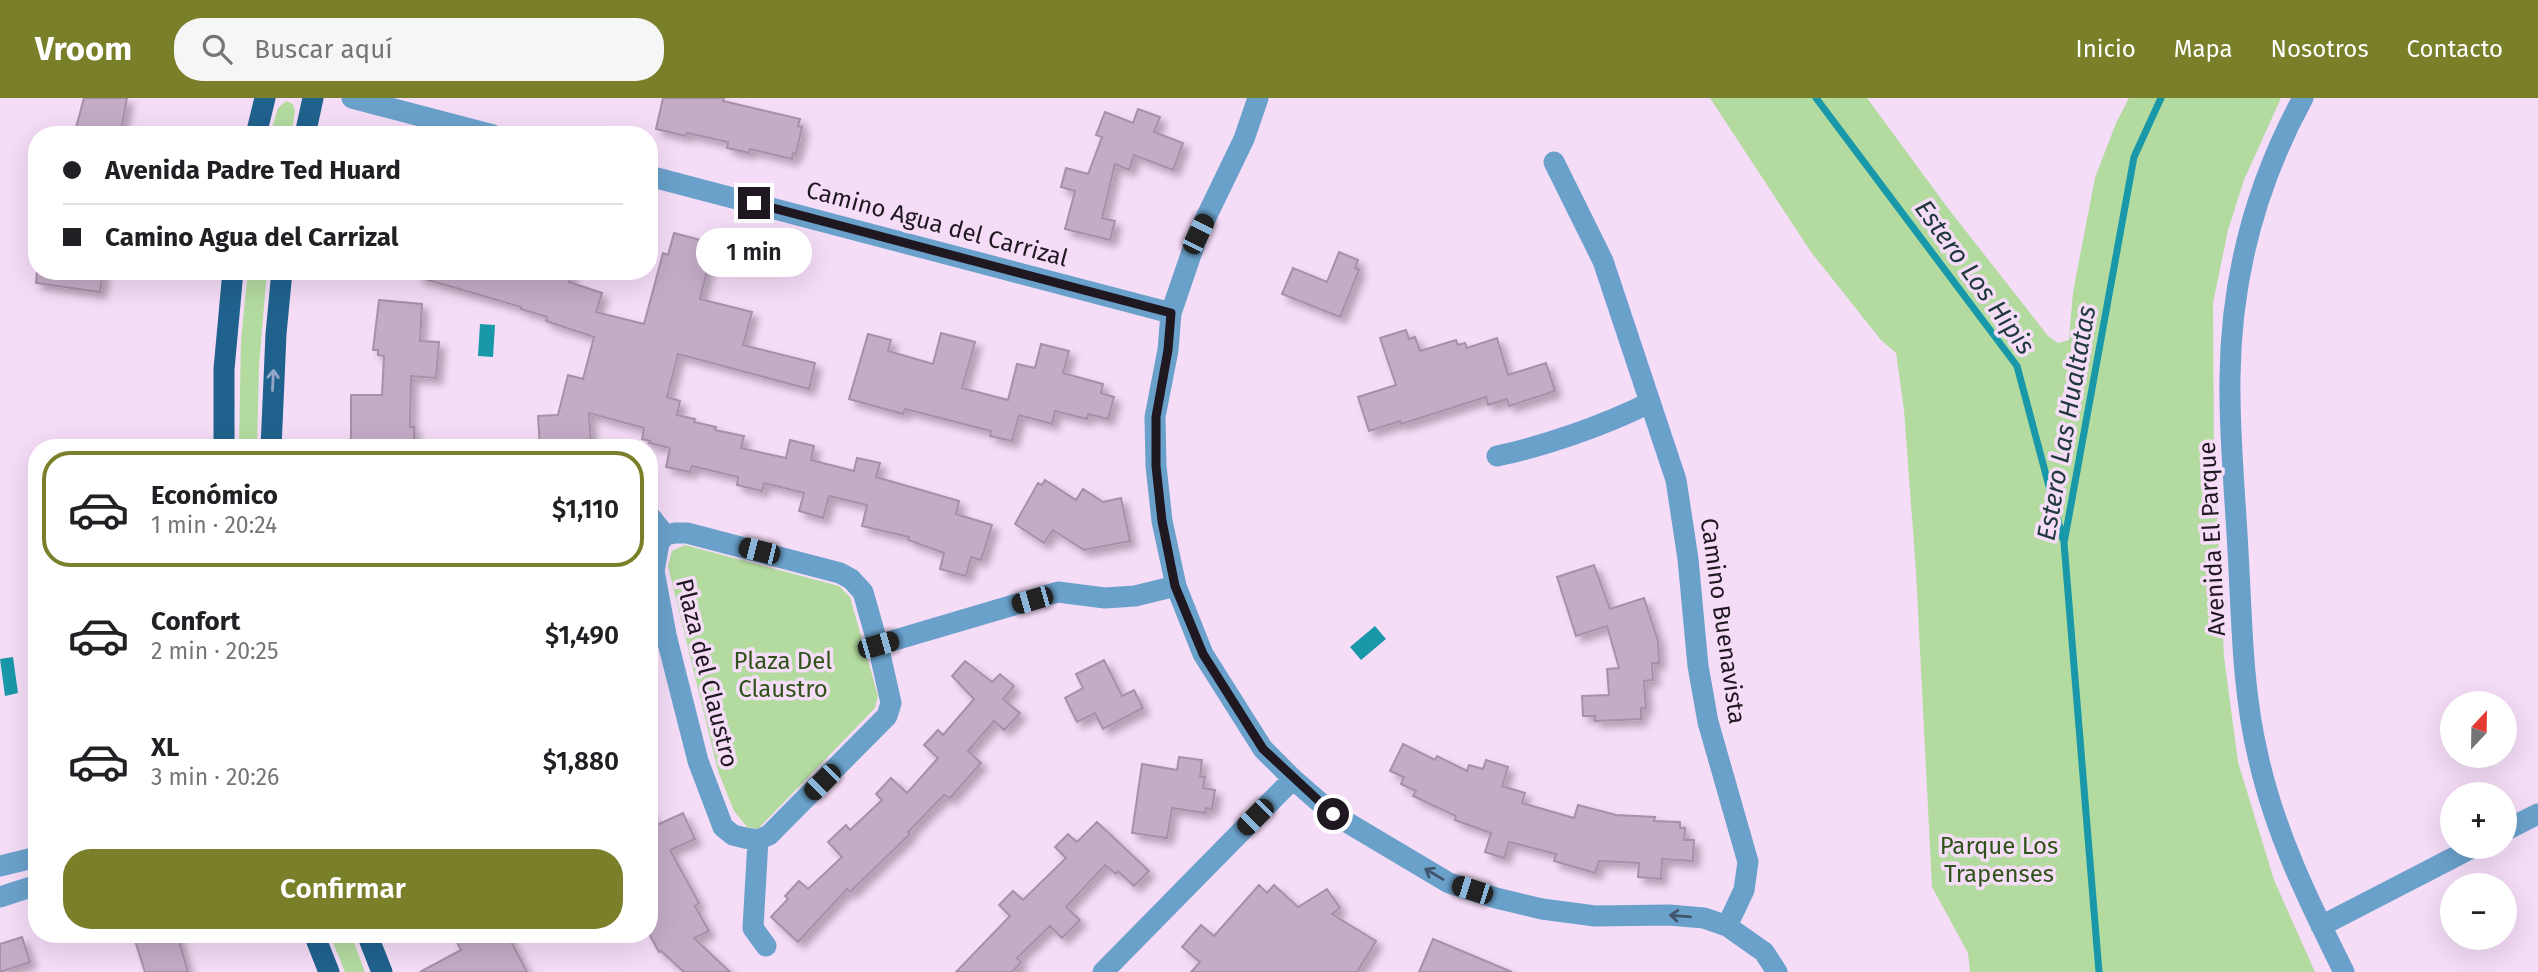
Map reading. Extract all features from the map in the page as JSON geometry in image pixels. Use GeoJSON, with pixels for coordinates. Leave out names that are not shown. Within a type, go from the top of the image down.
{"type":"FeatureCollection","features":[{"type":"Feature","properties":{"kind":"main road"},"geometry":{"type":"LineString","coordinates":[[258,126],[265,98]]}},
{"type":"Feature","properties":{"kind":"main road"},"geometry":{"type":"LineString","coordinates":[[307,126],[313,98]]}},
{"type":"Feature","properties":{"kind":"main road"},"geometry":{"type":"LineString","coordinates":[[224,439],[225,369],[232,280]]}},
{"type":"Feature","properties":{"kind":"main road"},"geometry":{"type":"LineString","coordinates":[[271,439],[281,280]]}},
{"type":"Feature","properties":{"kind":"main road"},"geometry":{"type":"LineString","coordinates":[[318,943],[329,972]]}},
{"type":"Feature","properties":{"kind":"main road"},"geometry":{"type":"LineString","coordinates":[[371,943],[382,972]]}},
{"type":"Feature","properties":{"kind":"street"},"geometry":{"type":"LineString","coordinates":[[352,98],[459,126]]}},
{"type":"Feature","properties":{"kind":"street"},"geometry":{"type":"LineString","coordinates":[[1258,98],[1244,139],[1198,234],[1171,313],[1168,350],[1156,417],[1156,466],[1162,521],[1175,586],[1203,654],[1263,749],[1293,779],[1333,814],[1449,883],[1542,909],[1595,916],[1669,915],[1704,918],[1727,926],[1763,952],[1777,972]]}},
{"type":"Feature","properties":{"kind":"street","name":"Avenida El Parque"},"geometry":{"type":"LineString","coordinates":[[2303,98],[2277,149],[2250,228],[2236,288],[2230,378],[2247,694],[2258,756],[2294,872],[2344,972]]}},
{"type":"Feature","properties":{"kind":"street","name":"Camino Buenavista"},"geometry":{"type":"LineString","coordinates":[[1554,162],[1603,261],[1676,480],[1688,559],[1698,666],[1708,722],[1748,862],[1744,890],[1727,926]]}},
{"type":"Feature","properties":{"kind":"street","name":"Camino Agua del Carrizal"},"geometry":{"type":"LineString","coordinates":[[658,178],[1171,313]]}},
{"type":"Feature","properties":{"kind":"street"},"geometry":{"type":"LineString","coordinates":[[1497,456],[1615,418],[1649,403]]}},
{"type":"Feature","properties":{"kind":"street"},"geometry":{"type":"LineString","coordinates":[[658,526],[665,535],[687,533],[841,573],[863,592],[878,645],[891,704],[887,716],[769,835],[758,840],[753,928],[766,946]]}},
{"type":"Feature","properties":{"kind":"street","name":"Plaza del Claustro"},"geometry":{"type":"LineString","coordinates":[[658,549],[665,535]]}},
{"type":"Feature","properties":{"kind":"street"},"geometry":{"type":"LineString","coordinates":[[878,645],[1058,592],[1104,598],[1135,596],[1175,586]]}},
{"type":"Feature","properties":{"kind":"street","name":"Plaza del Claustro"},"geometry":{"type":"LineString","coordinates":[[658,592],[698,761],[723,827],[733,835],[758,840]]}},
{"type":"Feature","properties":{"kind":"street"},"geometry":{"type":"LineString","coordinates":[[1103,972],[1293,779]]}},
{"type":"Feature","properties":{"kind":"street"},"geometry":{"type":"LineString","coordinates":[[2517,824],[2538,814]]}},
{"type":"Feature","properties":{"kind":"street"},"geometry":{"type":"LineString","coordinates":[[0,866],[28,859]]}},
{"type":"Feature","properties":{"kind":"street"},"geometry":{"type":"LineString","coordinates":[[2321,926],[2451,859]]}},
{"type":"Feature","properties":{"kind":"street"},"geometry":{"type":"LineString","coordinates":[[0,897],[28,888]]}},
{"type":"Feature","properties":{"kind":"green space","name":"Parque Los Trapenses"},"geometry":{"type":"Polygon","coordinates":[[[1710,98],[1867,98],[1947,207],[2048,336],[2058,343],[2069,340],[2073,292],[2095,178],[2116,123],[2129,98],[2281,98],[2244,180],[2228,230],[2213,303],[2214,454],[2224,657],[2238,762],[2274,880],[2315,972],[1970,972],[1968,953],[1932,887],[1916,572],[1904,410],[1896,353],[1881,340],[1811,252],[1710,98]]]}},
{"type":"Feature","properties":{"kind":"green space"},"geometry":{"type":"Polygon","coordinates":[[[286,101],[293,104],[295,112],[293,126],[273,126],[278,108],[286,101]]]}},
{"type":"Feature","properties":{"kind":"green space"},"geometry":{"type":"Polygon","coordinates":[[[247,280],[266,280],[259,365],[257,439],[239,439],[241,339],[247,280]]]}},
{"type":"Feature","properties":{"kind":"green space","name":"Plaza Del Claustro"},"geometry":{"type":"Polygon","coordinates":[[[685,545],[839,586],[850,597],[878,696],[875,708],[758,829],[747,827],[734,811],[718,771],[668,566],[672,551],[685,545]]]}},
{"type":"Feature","properties":{"kind":"green space"},"geometry":{"type":"Polygon","coordinates":[[[333,943],[354,943],[365,972],[345,972],[333,943]]]}},
{"type":"Feature","properties":{"kind":"water"},"geometry":{"type":"Polygon","coordinates":[[[480,324],[495,325],[493,357],[478,356],[480,324]]]}},
{"type":"Feature","properties":{"kind":"water"},"geometry":{"type":"Polygon","coordinates":[[[1375,626],[1386,639],[1361,660],[1350,647],[1375,626]]]}},
{"type":"Feature","properties":{"kind":"water"},"geometry":{"type":"Polygon","coordinates":[[[13,657],[18,693],[5,696],[0,659],[13,657]]]}},
{"type":"Feature","properties":{"kind":"building"},"geometry":{"type":"Polygon","coordinates":[[[84,98],[127,98],[122,126],[76,126],[84,98]]]}},
{"type":"Feature","properties":{"kind":"building"},"geometry":{"type":"Polygon","coordinates":[[[663,98],[724,98],[723,101],[800,119],[798,126],[802,127],[796,154],[793,153],[792,159],[750,149],[749,153],[727,148],[728,142],[687,133],[686,136],[658,129],[663,98]]]}},
{"type":"Feature","properties":{"kind":"building"},"geometry":{"type":"Polygon","coordinates":[[[1138,109],[1160,117],[1154,132],[1183,143],[1173,170],[1134,155],[1129,170],[1115,164],[1102,218],[1115,221],[1110,240],[1065,229],[1075,191],[1061,187],[1066,168],[1088,174],[1102,137],[1096,135],[1105,112],[1133,123],[1138,109]]]}},
{"type":"Feature","properties":{"kind":"building"},"geometry":{"type":"Polygon","coordinates":[[[674,233],[704,241],[701,251],[711,254],[700,299],[752,312],[743,345],[815,363],[809,389],[678,354],[667,397],[680,401],[677,415],[716,427],[715,430],[744,436],[741,448],[786,458],[790,440],[814,446],[811,460],[854,471],[857,458],[880,463],[876,477],[959,501],[956,514],[992,525],[981,560],[971,557],[966,576],[940,569],[944,553],[908,540],[909,537],[862,526],[867,505],[829,496],[823,518],[799,511],[804,493],[764,483],[762,491],[737,485],[738,477],[692,466],[690,472],[666,467],[670,448],[658,445],[658,439],[642,439],[644,428],[589,413],[591,439],[539,439],[538,416],[558,415],[568,375],[583,379],[594,337],[546,321],[547,317],[521,307],[428,280],[570,280],[602,293],[596,312],[644,324],[656,280],[658,280],[663,253],[668,255],[674,233]]]}},
{"type":"Feature","properties":{"kind":"building"},"geometry":{"type":"Polygon","coordinates":[[[1339,252],[1358,260],[1355,268],[1359,270],[1340,317],[1282,294],[1293,268],[1327,282],[1339,252]]]}},
{"type":"Feature","properties":{"kind":"building"},"geometry":{"type":"Polygon","coordinates":[[[36,280],[102,280],[100,292],[36,283],[36,280]]]}},
{"type":"Feature","properties":{"kind":"building"},"geometry":{"type":"Polygon","coordinates":[[[379,300],[422,304],[420,341],[439,342],[436,378],[411,376],[410,427],[414,427],[414,439],[351,439],[351,395],[382,395],[384,356],[378,355],[378,350],[373,350],[379,300]]]}},
{"type":"Feature","properties":{"kind":"building"},"geometry":{"type":"Polygon","coordinates":[[[1406,330],[1409,339],[1415,337],[1420,351],[1456,340],[1458,345],[1465,343],[1467,348],[1497,338],[1508,375],[1546,363],[1555,391],[1509,406],[1507,399],[1488,405],[1486,397],[1401,424],[1400,421],[1369,431],[1358,397],[1396,385],[1380,338],[1406,330]]]}},
{"type":"Feature","properties":{"kind":"building"},"geometry":{"type":"Polygon","coordinates":[[[941,333],[975,342],[962,388],[1008,400],[1017,364],[1035,368],[1041,344],[1069,351],[1063,373],[1103,384],[1101,393],[1114,397],[1108,419],[1088,414],[1087,419],[1055,411],[1052,424],[1019,415],[1012,441],[990,436],[991,431],[905,409],[903,414],[849,399],[868,334],[891,340],[888,351],[933,364],[941,333]]]}},
{"type":"Feature","properties":{"kind":"building"},"geometry":{"type":"Polygon","coordinates":[[[1045,480],[1076,500],[1083,489],[1103,502],[1121,498],[1130,541],[1084,550],[1053,530],[1044,543],[1015,524],[1038,483],[1042,485],[1045,480]]]}},
{"type":"Feature","properties":{"kind":"building"},"geometry":{"type":"Polygon","coordinates":[[[1594,565],[1610,609],[1644,598],[1658,641],[1659,663],[1652,663],[1653,680],[1644,681],[1646,708],[1641,708],[1641,719],[1595,721],[1595,716],[1583,716],[1582,696],[1609,695],[1607,669],[1619,668],[1607,626],[1576,636],[1557,577],[1594,565]]]}},
{"type":"Feature","properties":{"kind":"building"},"geometry":{"type":"Polygon","coordinates":[[[1104,660],[1122,696],[1134,690],[1143,708],[1103,729],[1095,713],[1077,722],[1065,698],[1083,688],[1076,674],[1104,660]]]}},
{"type":"Feature","properties":{"kind":"building"},"geometry":{"type":"Polygon","coordinates":[[[965,661],[992,682],[1000,674],[1014,686],[1003,699],[1020,713],[1004,730],[994,721],[968,751],[981,763],[950,798],[944,795],[908,832],[910,834],[850,892],[847,889],[798,942],[771,917],[788,899],[785,896],[799,881],[808,889],[842,857],[828,842],[846,825],[850,830],[882,800],[876,794],[891,778],[907,793],[938,758],[924,745],[938,730],[943,735],[974,699],[952,676],[965,661]]]}},
{"type":"Feature","properties":{"kind":"building"},"geometry":{"type":"Polygon","coordinates":[[[1403,744],[1435,760],[1437,756],[1467,771],[1469,765],[1483,769],[1486,760],[1508,767],[1502,786],[1525,793],[1522,803],[1574,818],[1578,805],[1616,815],[1655,817],[1654,821],[1680,822],[1680,828],[1685,828],[1684,840],[1694,840],[1693,861],[1662,859],[1661,879],[1638,877],[1639,863],[1599,861],[1595,873],[1554,861],[1556,854],[1509,842],[1504,858],[1485,852],[1491,833],[1455,820],[1456,816],[1413,796],[1416,791],[1401,784],[1404,777],[1390,771],[1403,744]]]}},
{"type":"Feature","properties":{"kind":"building"},"geometry":{"type":"Polygon","coordinates":[[[1179,757],[1202,760],[1200,777],[1205,777],[1203,788],[1215,790],[1212,809],[1206,808],[1205,813],[1172,808],[1167,838],[1132,833],[1142,764],[1177,770],[1179,757]]]}},
{"type":"Feature","properties":{"kind":"building"},"geometry":{"type":"Polygon","coordinates":[[[683,813],[695,839],[670,850],[699,903],[695,906],[709,931],[694,938],[730,972],[684,972],[659,952],[654,943],[658,943],[658,825],[683,813]]]}},
{"type":"Feature","properties":{"kind":"building"},"geometry":{"type":"Polygon","coordinates":[[[1097,822],[1149,871],[1134,886],[1118,871],[1116,874],[1105,865],[1066,907],[1080,920],[1062,938],[1050,926],[1017,958],[1021,962],[1012,972],[956,972],[1010,916],[999,905],[1013,891],[1023,900],[1066,858],[1055,847],[1068,834],[1077,842],[1097,822]]]}},
{"type":"Feature","properties":{"kind":"building"},"geometry":{"type":"Polygon","coordinates":[[[1259,885],[1267,893],[1274,885],[1298,907],[1327,889],[1340,908],[1332,914],[1376,941],[1357,972],[1191,972],[1200,962],[1182,947],[1201,925],[1214,936],[1259,885]]]}},
{"type":"Feature","properties":{"kind":"building"},"geometry":{"type":"Polygon","coordinates":[[[22,937],[30,962],[0,972],[0,944],[22,937]]]}},
{"type":"Feature","properties":{"kind":"building"},"geometry":{"type":"Polygon","coordinates":[[[1433,939],[1512,972],[1419,972],[1433,939]]]}},
{"type":"Feature","properties":{"kind":"building"},"geometry":{"type":"Polygon","coordinates":[[[136,943],[180,943],[188,972],[145,972],[136,943]]]}},
{"type":"Feature","properties":{"kind":"building"},"geometry":{"type":"Polygon","coordinates":[[[458,943],[512,943],[527,972],[420,972],[461,950],[458,943]]]}},
{"type":"Feature","properties":{"kind":"waterway","name":"Estero Los Hipis"},"geometry":{"type":"LineString","coordinates":[[1816,98],[2017,366],[2063,539]]}},
{"type":"Feature","properties":{"kind":"waterway","name":"Estero Las Hualtatas"},"geometry":{"type":"LineString","coordinates":[[2099,972],[2064,543],[2134,157],[2161,98]]}},
{"type":"Feature","properties":{"kind":"route"},"geometry":{"type":"LineString","coordinates":[[754,203],[1171,313],[1168,350],[1156,417],[1156,466],[1162,521],[1175,586],[1203,654],[1263,749],[1333,814]]}}]}
